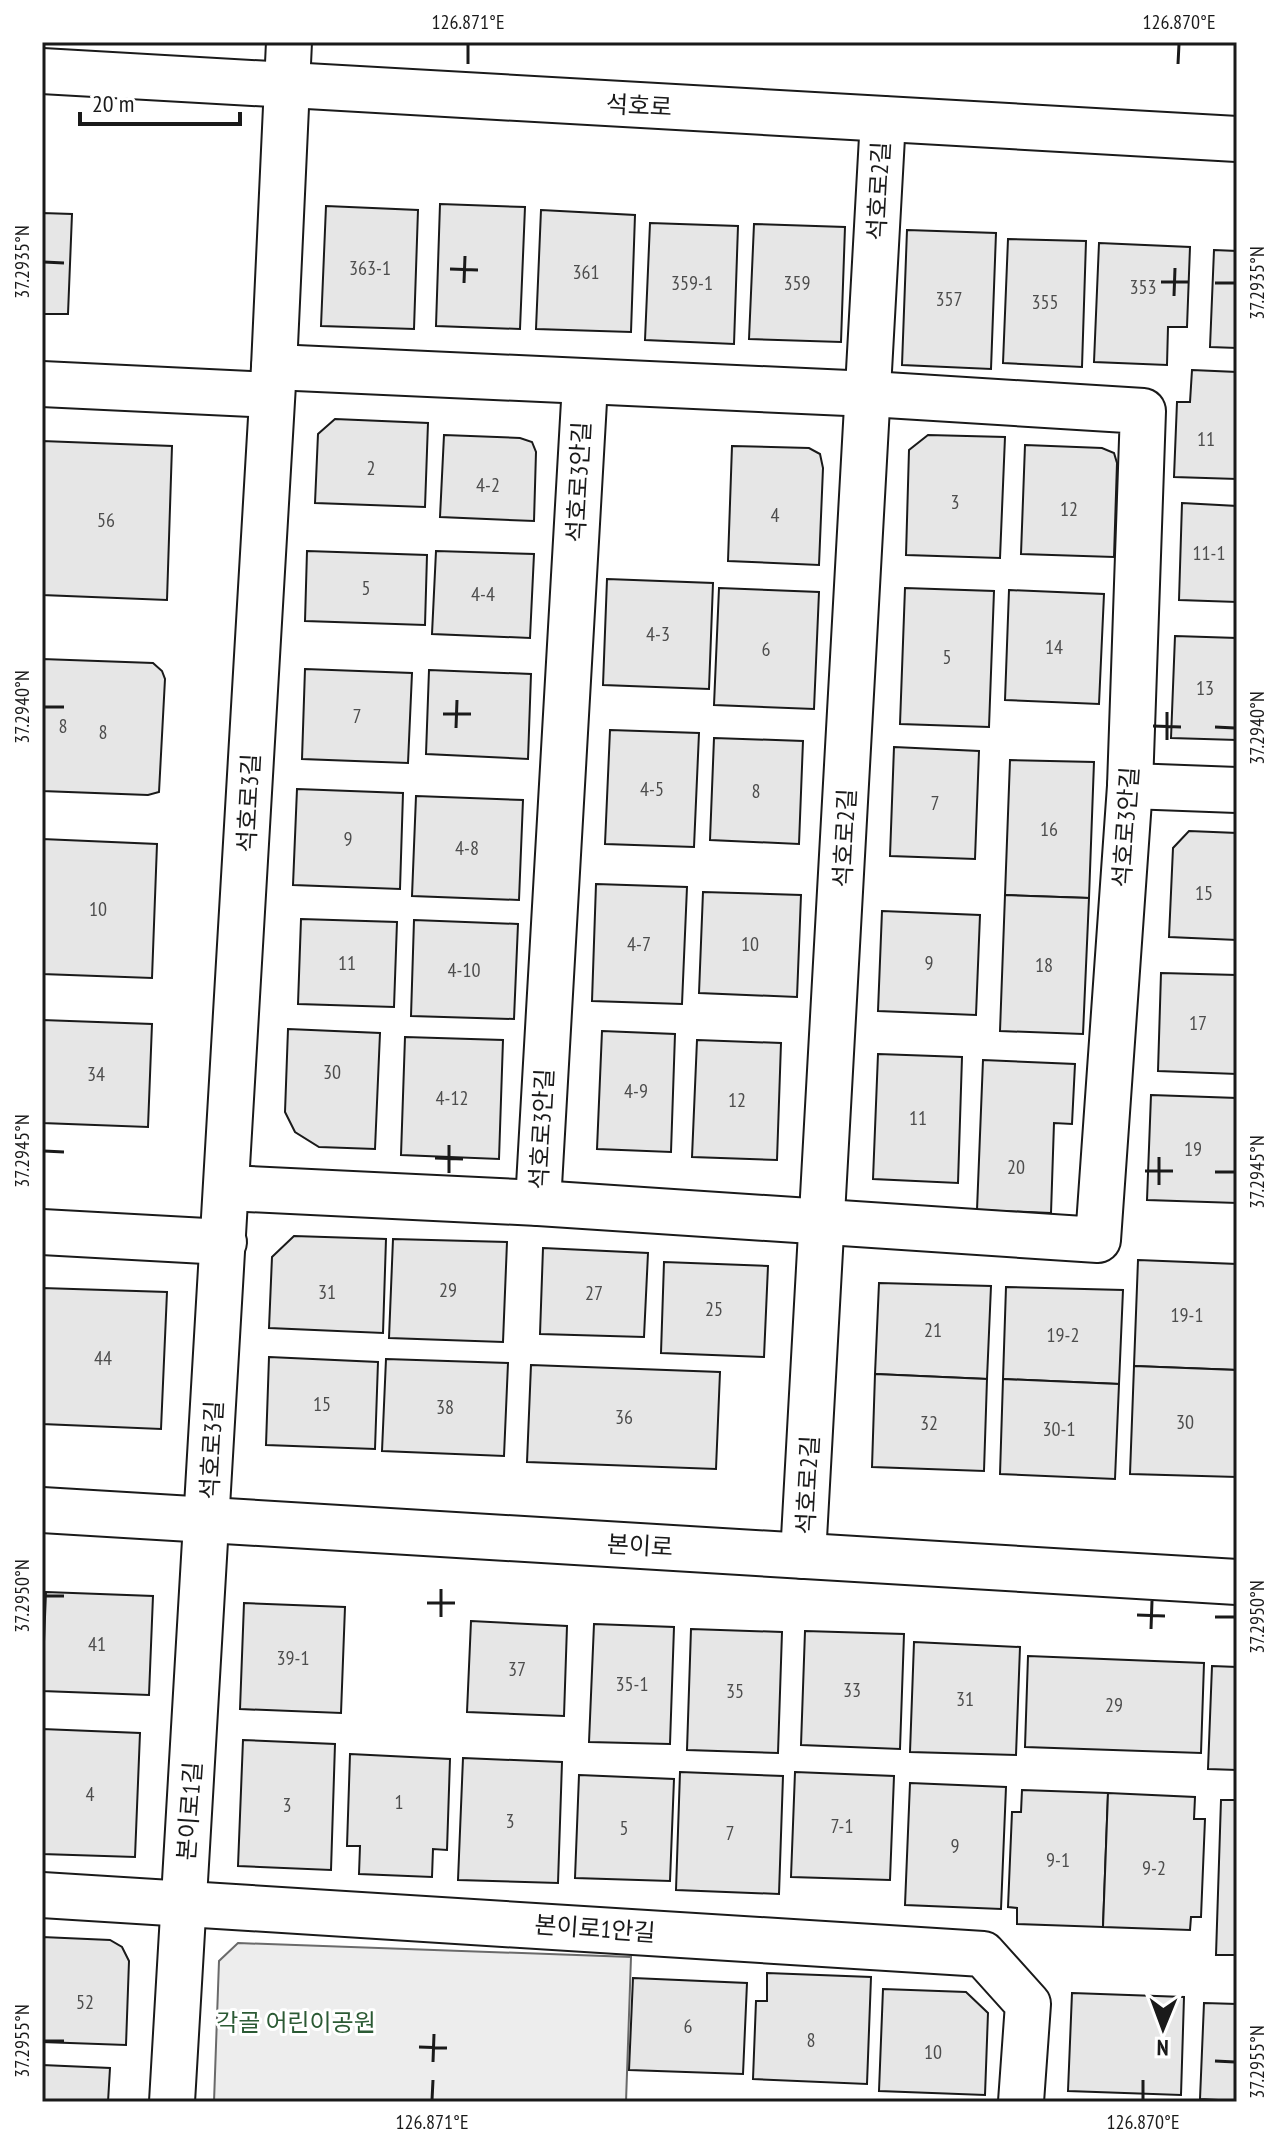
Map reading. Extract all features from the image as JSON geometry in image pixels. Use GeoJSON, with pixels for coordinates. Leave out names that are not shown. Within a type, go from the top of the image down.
{"type":"FeatureCollection","features":[{"type":"Feature","properties":{"kind":"street","name":"석호로3길"},"geometry":{"type":"LineString","coordinates":[[208,1520],[273,381],[289,42]]}},
{"type":"Feature","properties":{"kind":"street","name":"석호로"},"geometry":{"type":"LineString","coordinates":[[42,71],[1237,139]]}},
{"type":"Feature","properties":{"kind":"street","name":"석호로2길"},"geometry":{"type":"LineString","coordinates":[[803,1556],[883,119]]}},
{"type":"Feature","properties":{"kind":"street","name":"석호로3안길"},"geometry":{"type":"LineString","coordinates":[[42,384],[273,381],[585,384],[870,394],[1143,411],[1130,786],[1098,1240],[538,1203],[227,1188]]}},
{"type":"Feature","properties":{"kind":"street","name":"석호로3안길"},"geometry":{"type":"LineString","coordinates":[[538,1203],[585,384]]}},
{"type":"Feature","properties":{"kind":"street"},"geometry":{"type":"LineString","coordinates":[[1130,786],[1237,790]]}},
{"type":"Feature","properties":{"kind":"street"},"geometry":{"type":"LineString","coordinates":[[42,1232],[224,1242]]}},
{"type":"Feature","properties":{"kind":"street","name":"본이로"},"geometry":{"type":"LineString","coordinates":[[42,1510],[1237,1582]]}},
{"type":"Feature","properties":{"kind":"street","name":"본이로1길"},"geometry":{"type":"LineString","coordinates":[[172,2102],[208,1520]]}},
{"type":"Feature","properties":{"kind":"street","name":"본이로1안길"},"geometry":{"type":"LineString","coordinates":[[42,1895],[983,1954],[1028,2004],[1021,2102]]}},
{"type":"Feature","properties":{"kind":"green space","name":"각골 어린이공원"},"geometry":{"type":"Polygon","coordinates":[[[238,1943],[631,1957],[626,2102],[214,2102],[219,1961],[238,1943]]]}},
{"type":"Feature","properties":{"kind":"building"},"geometry":{"type":"Polygon","coordinates":[[[440,204],[525,207],[520,329],[436,326],[440,204]]]}},
{"type":"Feature","properties":{"kind":"building"},"geometry":{"type":"Polygon","coordinates":[[[326,206],[418,210],[414,329],[321,326],[326,206]]]}},
{"type":"Feature","properties":{"kind":"building"},"geometry":{"type":"Polygon","coordinates":[[[541,210],[635,215],[631,332],[536,329],[541,210]]]}},
{"type":"Feature","properties":{"kind":"building"},"geometry":{"type":"Polygon","coordinates":[[[42,213],[72,214],[68,314],[42,314],[42,213]]]}},
{"type":"Feature","properties":{"kind":"building"},"geometry":{"type":"Polygon","coordinates":[[[650,223],[738,226],[734,344],[645,340],[650,223]]]}},
{"type":"Feature","properties":{"kind":"building"},"geometry":{"type":"Polygon","coordinates":[[[754,224],[845,227],[841,342],[749,339],[754,224]]]}},
{"type":"Feature","properties":{"kind":"building"},"geometry":{"type":"Polygon","coordinates":[[[907,230],[996,233],[991,369],[902,365],[907,230]]]}},
{"type":"Feature","properties":{"kind":"building"},"geometry":{"type":"Polygon","coordinates":[[[1008,239],[1086,241],[1082,367],[1003,363],[1008,239]]]}},
{"type":"Feature","properties":{"kind":"building"},"geometry":{"type":"Polygon","coordinates":[[[1099,243],[1190,247],[1187,327],[1168,327],[1167,365],[1094,362],[1099,243]]]}},
{"type":"Feature","properties":{"kind":"building"},"geometry":{"type":"Polygon","coordinates":[[[1214,250],[1237,251],[1237,348],[1210,347],[1214,250]]]}},
{"type":"Feature","properties":{"kind":"building"},"geometry":{"type":"Polygon","coordinates":[[[1192,370],[1237,372],[1237,479],[1174,477],[1177,402],[1190,402],[1192,370]]]}},
{"type":"Feature","properties":{"kind":"building"},"geometry":{"type":"Polygon","coordinates":[[[335,419],[428,423],[425,507],[315,503],[318,434],[335,419]]]}},
{"type":"Feature","properties":{"kind":"building"},"geometry":{"type":"Polygon","coordinates":[[[444,435],[520,438],[532,442],[536,452],[534,521],[440,517],[444,435]]]}},
{"type":"Feature","properties":{"kind":"building"},"geometry":{"type":"Polygon","coordinates":[[[928,435],[1005,437],[1000,558],[906,555],[909,450],[928,435]]]}},
{"type":"Feature","properties":{"kind":"building"},"geometry":{"type":"Polygon","coordinates":[[[42,441],[172,446],[167,600],[42,595],[42,441]]]}},
{"type":"Feature","properties":{"kind":"building"},"geometry":{"type":"Polygon","coordinates":[[[1025,445],[1102,448],[1114,453],[1117,463],[1114,557],[1021,554],[1025,445]]]}},
{"type":"Feature","properties":{"kind":"building"},"geometry":{"type":"Polygon","coordinates":[[[732,446],[809,448],[820,454],[823,468],[819,565],[728,561],[732,446]]]}},
{"type":"Feature","properties":{"kind":"building"},"geometry":{"type":"Polygon","coordinates":[[[1182,503],[1237,506],[1237,602],[1179,600],[1182,503]]]}},
{"type":"Feature","properties":{"kind":"building"},"geometry":{"type":"Polygon","coordinates":[[[307,551],[427,555],[425,625],[305,621],[307,551]]]}},
{"type":"Feature","properties":{"kind":"building"},"geometry":{"type":"Polygon","coordinates":[[[436,551],[534,554],[530,638],[432,634],[436,551]]]}},
{"type":"Feature","properties":{"kind":"building"},"geometry":{"type":"Polygon","coordinates":[[[607,579],[713,583],[709,689],[603,685],[607,579]]]}},
{"type":"Feature","properties":{"kind":"building"},"geometry":{"type":"Polygon","coordinates":[[[719,588],[819,592],[814,709],[714,705],[719,588]]]}},
{"type":"Feature","properties":{"kind":"building"},"geometry":{"type":"Polygon","coordinates":[[[905,588],[994,591],[989,727],[900,724],[905,588]]]}},
{"type":"Feature","properties":{"kind":"building"},"geometry":{"type":"Polygon","coordinates":[[[1009,590],[1104,594],[1099,704],[1005,700],[1009,590]]]}},
{"type":"Feature","properties":{"kind":"building"},"geometry":{"type":"Polygon","coordinates":[[[1175,636],[1237,638],[1237,740],[1171,738],[1175,636]]]}},
{"type":"Feature","properties":{"kind":"building"},"geometry":{"type":"Polygon","coordinates":[[[42,659],[153,663],[162,671],[165,679],[159,792],[148,795],[42,791],[42,659]]]}},
{"type":"Feature","properties":{"kind":"building"},"geometry":{"type":"Polygon","coordinates":[[[305,669],[412,673],[408,763],[302,759],[305,669]]]}},
{"type":"Feature","properties":{"kind":"building"},"geometry":{"type":"Polygon","coordinates":[[[429,670],[531,674],[528,759],[426,754],[429,670]]]}},
{"type":"Feature","properties":{"kind":"building"},"geometry":{"type":"Polygon","coordinates":[[[610,730],[699,733],[694,847],[605,844],[610,730]]]}},
{"type":"Feature","properties":{"kind":"building"},"geometry":{"type":"Polygon","coordinates":[[[714,738],[803,741],[799,844],[710,840],[714,738]]]}},
{"type":"Feature","properties":{"kind":"building"},"geometry":{"type":"Polygon","coordinates":[[[894,747],[979,751],[975,859],[890,856],[894,747]]]}},
{"type":"Feature","properties":{"kind":"building"},"geometry":{"type":"Polygon","coordinates":[[[1010,760],[1094,762],[1089,898],[1005,895],[1010,760]]]}},
{"type":"Feature","properties":{"kind":"building"},"geometry":{"type":"Polygon","coordinates":[[[297,789],[403,793],[400,889],[293,885],[297,789]]]}},
{"type":"Feature","properties":{"kind":"building"},"geometry":{"type":"Polygon","coordinates":[[[416,796],[523,800],[519,900],[412,896],[416,796]]]}},
{"type":"Feature","properties":{"kind":"building"},"geometry":{"type":"Polygon","coordinates":[[[1189,831],[1237,833],[1237,940],[1169,937],[1173,848],[1189,831]]]}},
{"type":"Feature","properties":{"kind":"building"},"geometry":{"type":"Polygon","coordinates":[[[42,839],[157,844],[152,978],[42,974],[42,839]]]}},
{"type":"Feature","properties":{"kind":"building"},"geometry":{"type":"Polygon","coordinates":[[[596,884],[687,887],[682,1004],[592,1001],[596,884]]]}},
{"type":"Feature","properties":{"kind":"building"},"geometry":{"type":"Polygon","coordinates":[[[703,892],[801,895],[797,997],[699,993],[703,892]]]}},
{"type":"Feature","properties":{"kind":"building"},"geometry":{"type":"Polygon","coordinates":[[[1005,895],[1089,898],[1083,1034],[1000,1031],[1005,895]]]}},
{"type":"Feature","properties":{"kind":"building"},"geometry":{"type":"Polygon","coordinates":[[[882,911],[980,915],[976,1015],[878,1011],[882,911]]]}},
{"type":"Feature","properties":{"kind":"building"},"geometry":{"type":"Polygon","coordinates":[[[301,919],[397,922],[394,1007],[298,1004],[301,919]]]}},
{"type":"Feature","properties":{"kind":"building"},"geometry":{"type":"Polygon","coordinates":[[[414,920],[518,924],[514,1019],[411,1016],[414,920]]]}},
{"type":"Feature","properties":{"kind":"building"},"geometry":{"type":"Polygon","coordinates":[[[1161,973],[1237,975],[1237,1074],[1158,1071],[1161,973]]]}},
{"type":"Feature","properties":{"kind":"building"},"geometry":{"type":"Polygon","coordinates":[[[42,1020],[152,1024],[148,1127],[42,1123],[42,1020]]]}},
{"type":"Feature","properties":{"kind":"building"},"geometry":{"type":"Polygon","coordinates":[[[288,1029],[380,1033],[375,1149],[319,1147],[295,1132],[285,1112],[288,1029]]]}},
{"type":"Feature","properties":{"kind":"building"},"geometry":{"type":"Polygon","coordinates":[[[602,1031],[675,1034],[671,1152],[597,1149],[602,1031]]]}},
{"type":"Feature","properties":{"kind":"building"},"geometry":{"type":"Polygon","coordinates":[[[405,1037],[503,1040],[499,1159],[401,1155],[405,1037]]]}},
{"type":"Feature","properties":{"kind":"building"},"geometry":{"type":"Polygon","coordinates":[[[697,1040],[781,1043],[777,1160],[692,1157],[697,1040]]]}},
{"type":"Feature","properties":{"kind":"building"},"geometry":{"type":"Polygon","coordinates":[[[878,1054],[962,1057],[958,1183],[873,1179],[878,1054]]]}},
{"type":"Feature","properties":{"kind":"building"},"geometry":{"type":"Polygon","coordinates":[[[983,1060],[1075,1064],[1072,1124],[1054,1123],[1051,1213],[977,1210],[983,1060]]]}},
{"type":"Feature","properties":{"kind":"building"},"geometry":{"type":"Polygon","coordinates":[[[1151,1095],[1237,1098],[1237,1203],[1147,1200],[1151,1095]]]}},
{"type":"Feature","properties":{"kind":"building"},"geometry":{"type":"Polygon","coordinates":[[[294,1236],[386,1239],[383,1333],[269,1328],[272,1257],[294,1236]]]}},
{"type":"Feature","properties":{"kind":"building"},"geometry":{"type":"Polygon","coordinates":[[[393,1239],[507,1242],[503,1342],[389,1338],[393,1239]]]}},
{"type":"Feature","properties":{"kind":"building"},"geometry":{"type":"Polygon","coordinates":[[[543,1248],[648,1253],[644,1337],[540,1334],[543,1248]]]}},
{"type":"Feature","properties":{"kind":"building"},"geometry":{"type":"Polygon","coordinates":[[[1138,1260],[1237,1264],[1237,1370],[1134,1366],[1138,1260]]]}},
{"type":"Feature","properties":{"kind":"building"},"geometry":{"type":"Polygon","coordinates":[[[664,1262],[768,1266],[764,1357],[661,1353],[664,1262]]]}},
{"type":"Feature","properties":{"kind":"building"},"geometry":{"type":"Polygon","coordinates":[[[879,1283],[991,1286],[987,1379],[875,1374],[879,1283]]]}},
{"type":"Feature","properties":{"kind":"building"},"geometry":{"type":"Polygon","coordinates":[[[1006,1287],[1123,1290],[1119,1384],[1003,1379],[1006,1287]]]}},
{"type":"Feature","properties":{"kind":"building"},"geometry":{"type":"Polygon","coordinates":[[[42,1288],[167,1292],[161,1429],[42,1424],[42,1288]]]}},
{"type":"Feature","properties":{"kind":"building"},"geometry":{"type":"Polygon","coordinates":[[[269,1357],[378,1362],[375,1449],[266,1445],[269,1357]]]}},
{"type":"Feature","properties":{"kind":"building"},"geometry":{"type":"Polygon","coordinates":[[[386,1359],[508,1363],[504,1456],[382,1451],[386,1359]]]}},
{"type":"Feature","properties":{"kind":"building"},"geometry":{"type":"Polygon","coordinates":[[[531,1365],[720,1372],[716,1469],[527,1462],[531,1365]]]}},
{"type":"Feature","properties":{"kind":"building"},"geometry":{"type":"Polygon","coordinates":[[[1134,1366],[1237,1370],[1237,1477],[1130,1474],[1134,1366]]]}},
{"type":"Feature","properties":{"kind":"building"},"geometry":{"type":"Polygon","coordinates":[[[875,1374],[987,1379],[984,1471],[872,1467],[875,1374]]]}},
{"type":"Feature","properties":{"kind":"building"},"geometry":{"type":"Polygon","coordinates":[[[1003,1379],[1119,1384],[1115,1479],[1000,1474],[1003,1379]]]}},
{"type":"Feature","properties":{"kind":"building"},"geometry":{"type":"Polygon","coordinates":[[[46,1592],[153,1596],[149,1695],[42,1691],[46,1592]]]}},
{"type":"Feature","properties":{"kind":"building"},"geometry":{"type":"Polygon","coordinates":[[[244,1603],[345,1607],[341,1713],[240,1709],[244,1603]]]}},
{"type":"Feature","properties":{"kind":"building"},"geometry":{"type":"Polygon","coordinates":[[[471,1621],[567,1626],[564,1716],[467,1712],[471,1621]]]}},
{"type":"Feature","properties":{"kind":"building"},"geometry":{"type":"Polygon","coordinates":[[[594,1624],[674,1627],[670,1744],[589,1742],[594,1624]]]}},
{"type":"Feature","properties":{"kind":"building"},"geometry":{"type":"Polygon","coordinates":[[[691,1629],[782,1632],[778,1753],[687,1750],[691,1629]]]}},
{"type":"Feature","properties":{"kind":"building"},"geometry":{"type":"Polygon","coordinates":[[[805,1631],[904,1634],[900,1749],[801,1745],[805,1631]]]}},
{"type":"Feature","properties":{"kind":"building"},"geometry":{"type":"Polygon","coordinates":[[[914,1642],[1020,1647],[1016,1755],[910,1752],[914,1642]]]}},
{"type":"Feature","properties":{"kind":"building"},"geometry":{"type":"Polygon","coordinates":[[[1028,1656],[1204,1663],[1201,1753],[1025,1747],[1028,1656]]]}},
{"type":"Feature","properties":{"kind":"building"},"geometry":{"type":"Polygon","coordinates":[[[1212,1666],[1237,1667],[1237,1770],[1208,1769],[1212,1666]]]}},
{"type":"Feature","properties":{"kind":"building"},"geometry":{"type":"Polygon","coordinates":[[[42,1729],[140,1733],[135,1857],[42,1854],[42,1729]]]}},
{"type":"Feature","properties":{"kind":"building"},"geometry":{"type":"Polygon","coordinates":[[[243,1740],[335,1744],[331,1870],[238,1866],[243,1740]]]}},
{"type":"Feature","properties":{"kind":"building"},"geometry":{"type":"Polygon","coordinates":[[[350,1754],[450,1759],[447,1850],[433,1849],[432,1877],[359,1874],[360,1846],[347,1846],[350,1754]]]}},
{"type":"Feature","properties":{"kind":"building"},"geometry":{"type":"Polygon","coordinates":[[[463,1758],[562,1762],[558,1883],[458,1880],[463,1758]]]}},
{"type":"Feature","properties":{"kind":"building"},"geometry":{"type":"Polygon","coordinates":[[[680,1772],[783,1776],[779,1894],[676,1890],[680,1772]]]}},
{"type":"Feature","properties":{"kind":"building"},"geometry":{"type":"Polygon","coordinates":[[[795,1772],[894,1776],[890,1880],[791,1877],[795,1772]]]}},
{"type":"Feature","properties":{"kind":"building"},"geometry":{"type":"Polygon","coordinates":[[[579,1775],[674,1779],[670,1881],[575,1878],[579,1775]]]}},
{"type":"Feature","properties":{"kind":"building"},"geometry":{"type":"Polygon","coordinates":[[[910,1783],[1006,1787],[1001,1909],[905,1905],[910,1783]]]}},
{"type":"Feature","properties":{"kind":"building"},"geometry":{"type":"Polygon","coordinates":[[[1022,1790],[1108,1793],[1103,1927],[1017,1924],[1017,1908],[1008,1907],[1012,1812],[1021,1812],[1022,1790]]]}},
{"type":"Feature","properties":{"kind":"building"},"geometry":{"type":"Polygon","coordinates":[[[1108,1793],[1195,1797],[1194,1819],[1205,1819],[1201,1917],[1191,1917],[1190,1930],[1103,1927],[1108,1793]]]}},
{"type":"Feature","properties":{"kind":"building"},"geometry":{"type":"Polygon","coordinates":[[[1221,1800],[1237,1800],[1237,1955],[1216,1955],[1221,1800]]]}},
{"type":"Feature","properties":{"kind":"building"},"geometry":{"type":"Polygon","coordinates":[[[42,1937],[110,1940],[122,1947],[129,1961],[126,2045],[42,2042],[42,1937]]]}},
{"type":"Feature","properties":{"kind":"building"},"geometry":{"type":"Polygon","coordinates":[[[767,1973],[871,1977],[867,2084],[753,2079],[756,2001],[767,2001],[767,1973]]]}},
{"type":"Feature","properties":{"kind":"building"},"geometry":{"type":"Polygon","coordinates":[[[633,1978],[747,1983],[743,2074],[629,2070],[633,1978]]]}},
{"type":"Feature","properties":{"kind":"building"},"geometry":{"type":"Polygon","coordinates":[[[883,1989],[966,1992],[988,2013],[985,2095],[879,2091],[883,1989]]]}},
{"type":"Feature","properties":{"kind":"building"},"geometry":{"type":"Polygon","coordinates":[[[1072,1993],[1184,1997],[1181,2095],[1068,2091],[1072,1993]]]}},
{"type":"Feature","properties":{"kind":"building"},"geometry":{"type":"Polygon","coordinates":[[[1204,2003],[1237,2004],[1237,2101],[1200,2099],[1204,2003]]]}},
{"type":"Feature","properties":{"kind":"building"},"geometry":{"type":"Polygon","coordinates":[[[42,2065],[110,2068],[108,2102],[42,2102],[42,2065]]]}}]}
